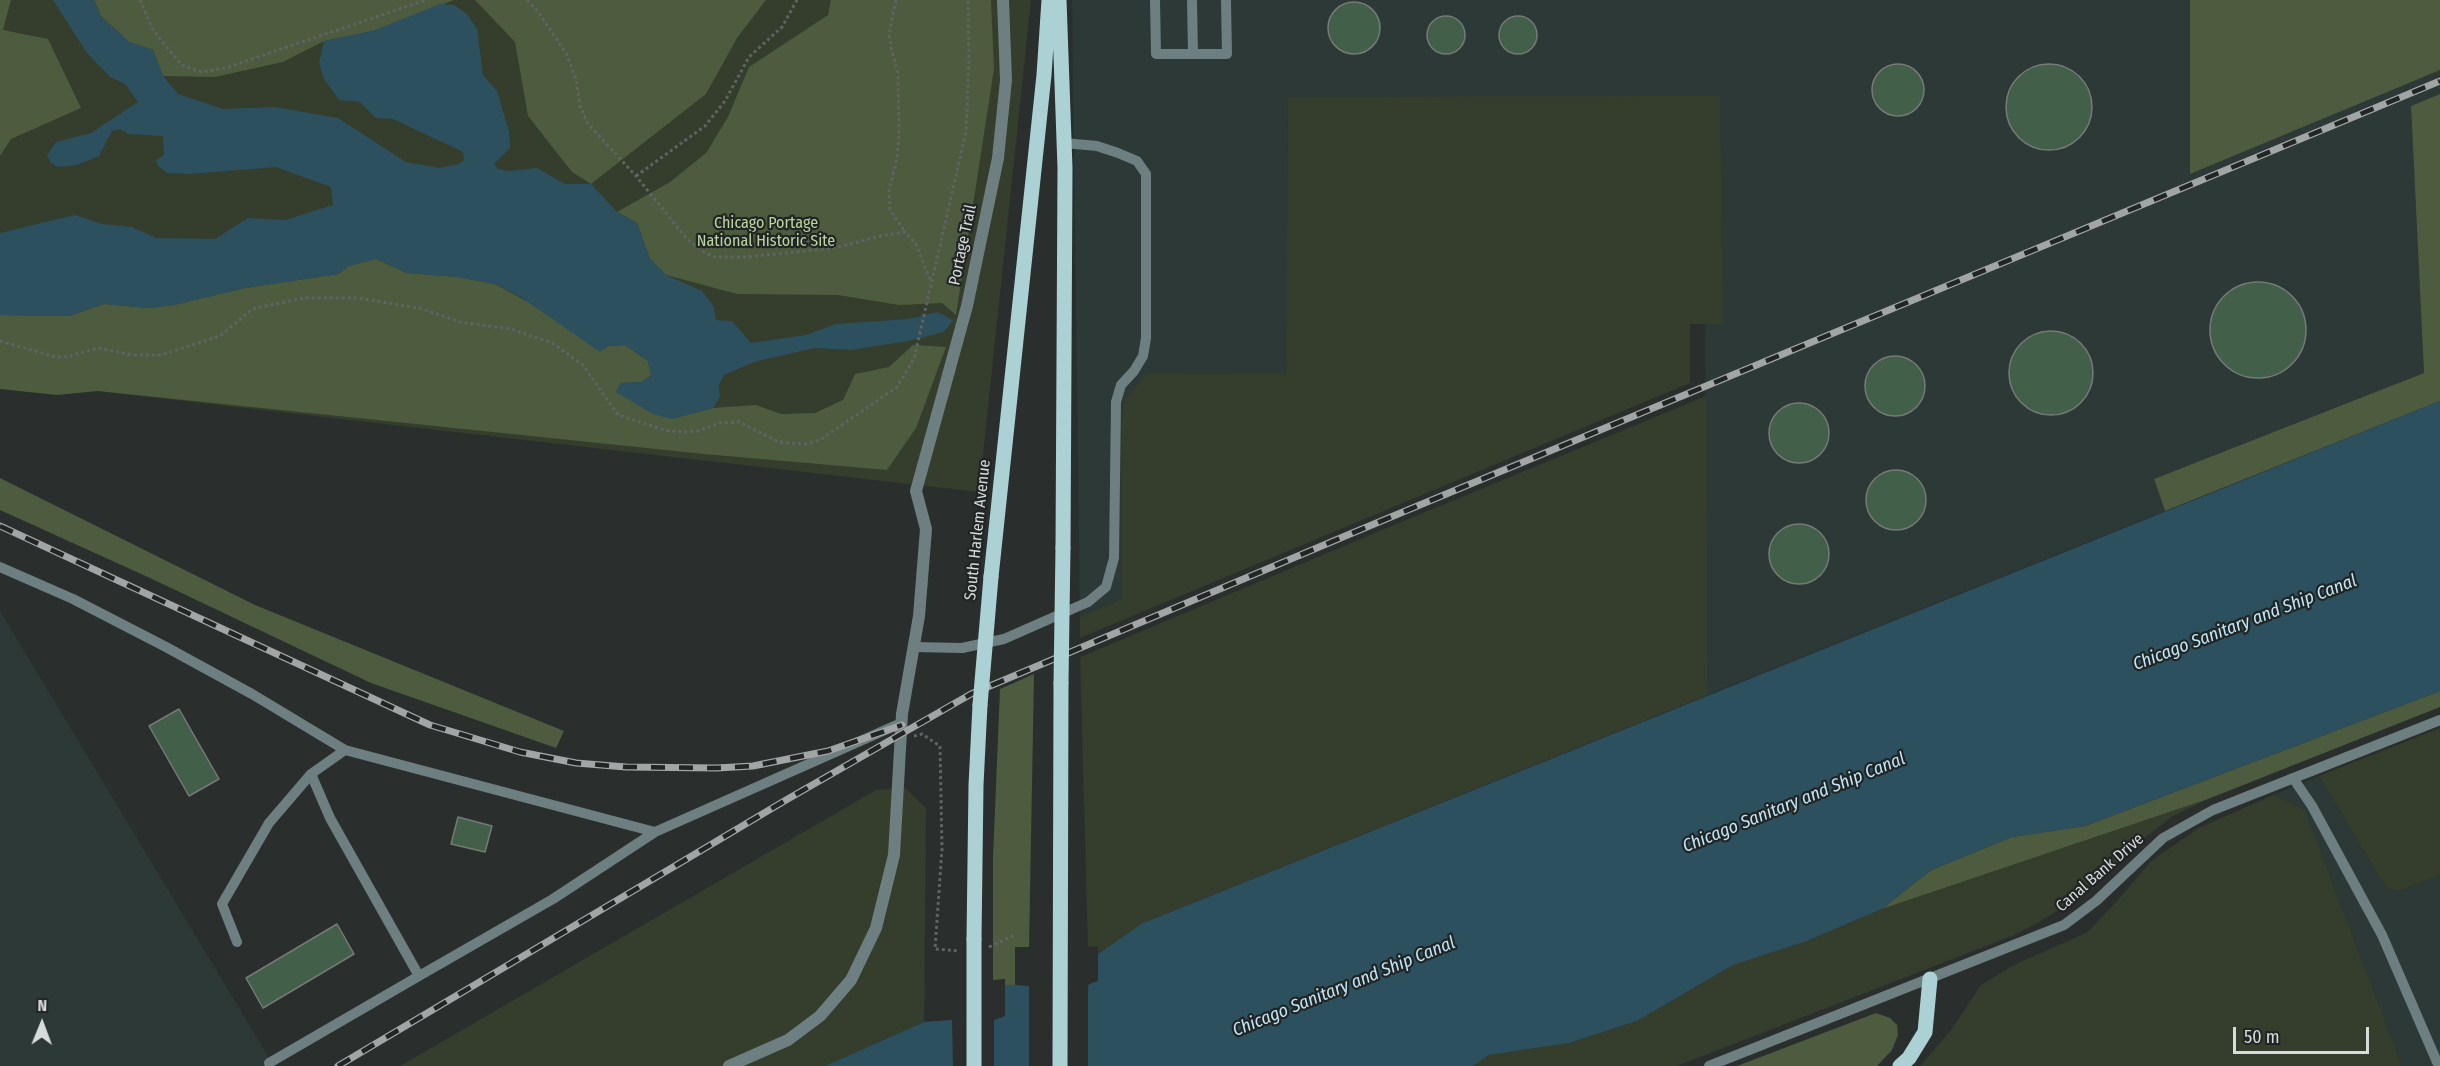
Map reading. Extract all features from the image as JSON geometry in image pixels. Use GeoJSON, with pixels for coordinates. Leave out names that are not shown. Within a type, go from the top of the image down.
{"type":"FeatureCollection","features":[{"type":"Feature","properties":{"kind":"main road","name":"South Harlem Avenue"},"geometry":{"type":"LineString","coordinates":[[974,1066],[976,784],[981,680],[1044,75],[1049,0]]}},
{"type":"Feature","properties":{"kind":"main road"},"geometry":{"type":"LineString","coordinates":[[1059,0],[1064,144],[1060,1066]]}},
{"type":"Feature","properties":{"kind":"main road"},"geometry":{"type":"LineString","coordinates":[[1900,1066],[1910,1058],[1925,1032],[1930,979]]}},
{"type":"Feature","properties":{"kind":"street","name":"Portage Trail"},"geometry":{"type":"LineString","coordinates":[[914,647],[919,616],[926,529],[916,491],[967,306],[998,158],[1006,80],[1003,0]]}},
{"type":"Feature","properties":{"kind":"street"},"geometry":{"type":"LineString","coordinates":[[729,1066],[788,1040],[820,1016],[851,980],[876,928],[894,855],[901,723],[914,647]]}},
{"type":"Feature","properties":{"kind":"lane"},"geometry":{"type":"LineString","coordinates":[[1155,0],[1156,54],[1227,54],[1226,0]]}},
{"type":"Feature","properties":{"kind":"lane"},"geometry":{"type":"LineString","coordinates":[[1192,0],[1193,54]]}},
{"type":"Feature","properties":{"kind":"lane"},"geometry":{"type":"LineString","coordinates":[[914,647],[962,648],[1004,639],[1088,602],[1106,587],[1113,558],[1116,402],[1122,385],[1143,356],[1146,338],[1146,174],[1137,161],[1118,153],[1097,147],[1064,144]]}},
{"type":"Feature","properties":{"kind":"lane"},"geometry":{"type":"LineString","coordinates":[[0,567],[73,599],[166,647],[252,694],[345,750],[656,832]]}},
{"type":"Feature","properties":{"kind":"lane","name":"Canal Bank Drive"},"geometry":{"type":"LineString","coordinates":[[1709,1066],[2064,925],[2096,901],[2163,838],[2213,810],[2440,720]]}},
{"type":"Feature","properties":{"kind":"lane"},"geometry":{"type":"LineString","coordinates":[[269,1064],[553,899],[656,832],[901,723]]}},
{"type":"Feature","properties":{"kind":"lane"},"geometry":{"type":"LineString","coordinates":[[237,942],[222,904],[269,823],[310,774],[345,750]]}},
{"type":"Feature","properties":{"kind":"lane"},"geometry":{"type":"LineString","coordinates":[[310,774],[330,818],[419,976]]}},
{"type":"Feature","properties":{"kind":"lane"},"geometry":{"type":"LineString","coordinates":[[2293,778],[2382,935],[2437,1062]]}},
{"type":"Feature","properties":{"kind":"path"},"geometry":{"type":"LineString","coordinates":[[140,0],[153,30],[174,56],[182,65],[201,72],[225,68],[426,0]]}},
{"type":"Feature","properties":{"kind":"path"},"geometry":{"type":"LineString","coordinates":[[527,0],[539,13],[567,56],[576,79],[580,106],[588,124],[636,176],[687,239],[704,252],[716,257],[746,257],[834,248],[905,232]]}},
{"type":"Feature","properties":{"kind":"path"},"geometry":{"type":"LineString","coordinates":[[636,176],[705,126],[725,101],[749,57],[782,27],[797,0]]}},
{"type":"Feature","properties":{"kind":"path"},"geometry":{"type":"LineString","coordinates":[[896,0],[889,34],[898,73],[899,135],[897,158],[889,190],[890,210],[915,243],[931,280],[931,289]]}},
{"type":"Feature","properties":{"kind":"path"},"geometry":{"type":"LineString","coordinates":[[0,341],[56,357],[67,357],[98,348],[133,355],[161,355],[220,336],[252,309],[304,298],[359,298],[423,309],[460,322],[511,329],[552,342],[583,365],[618,415],[627,418],[664,430],[683,432],[698,431],[720,423],[740,422],[779,442],[806,444],[829,435],[843,422],[897,387],[914,359],[966,132],[969,58],[968,0]]}},
{"type":"Feature","properties":{"kind":"path"},"geometry":{"type":"LineString","coordinates":[[900,739],[922,734],[940,746],[942,849],[935,949],[968,951]]}},
{"type":"Feature","properties":{"kind":"path"},"geometry":{"type":"LineString","coordinates":[[980,952],[1015,935]]}},
{"type":"Feature","properties":{"kind":"shaded area"},"geometry":{"type":"Polygon","coordinates":[[[1072,0],[2440,0],[2440,94],[2411,106],[2424,373],[2154,479],[2165,511],[1708,695],[1705,324],[1722,324],[1288,97],[1286,373],[1124,569],[1122,599],[1080,617],[1072,0]]]}},
{"type":"Feature","properties":{"kind":"shaded area"},"geometry":{"type":"Polygon","coordinates":[[[0,611],[274,1066],[0,1066],[0,611]]]}},
{"type":"Feature","properties":{"kind":"shaded area"},"geometry":{"type":"Polygon","coordinates":[[[2319,776],[2386,888],[2399,891],[2440,875],[2440,1066],[2402,1066],[2305,810],[2273,795],[2319,776]]]}},
{"type":"Feature","properties":{"kind":"green space","name":"Chicago Portage National Historic Site"},"geometry":{"type":"Polygon","coordinates":[[[0,0],[1031,0],[979,492],[0,380],[0,0]]]}},
{"type":"Feature","properties":{"kind":"green space"},"geometry":{"type":"Polygon","coordinates":[[[0,0],[11,0],[3,30],[48,39],[81,108],[11,139],[0,156],[0,0]]]}},
{"type":"Feature","properties":{"kind":"green space"},"geometry":{"type":"Polygon","coordinates":[[[94,0],[454,0],[373,31],[324,41],[283,62],[215,77],[163,76],[153,50],[129,42],[101,16],[94,0]]]}},
{"type":"Feature","properties":{"kind":"green space"},"geometry":{"type":"Polygon","coordinates":[[[475,0],[766,0],[737,38],[706,94],[591,184],[572,172],[528,116],[515,42],[475,0]]]}},
{"type":"Feature","properties":{"kind":"green space"},"geometry":{"type":"Polygon","coordinates":[[[831,0],[991,0],[994,69],[956,315],[942,303],[899,305],[838,295],[737,294],[666,275],[650,259],[637,223],[617,212],[670,182],[706,153],[728,117],[749,67],[828,15],[831,0]]]}},
{"type":"Feature","properties":{"kind":"green space"},"geometry":{"type":"Polygon","coordinates":[[[2190,0],[2440,0],[2440,70],[2190,174],[2190,0]]]}},
{"type":"Feature","properties":{"kind":"green space"},"geometry":{"type":"Polygon","coordinates":[[[2440,94],[2440,401],[2165,511],[2154,479],[2424,373],[2411,106],[2440,94]]]}},
{"type":"Feature","properties":{"kind":"green space"},"geometry":{"type":"Polygon","coordinates":[[[1720,96],[1723,324],[1690,324],[1690,383],[1080,638],[1080,617],[1122,599],[1124,401],[1146,374],[1286,373],[1288,97],[1720,96]]]}},
{"type":"Feature","properties":{"kind":"green space"},"geometry":{"type":"Polygon","coordinates":[[[376,259],[407,273],[458,277],[495,284],[609,346],[625,345],[648,361],[651,376],[641,382],[620,383],[671,419],[713,408],[756,405],[781,414],[815,413],[843,400],[855,374],[889,367],[913,345],[946,347],[916,428],[887,470],[704,454],[98,391],[57,395],[0,389],[0,315],[69,316],[104,304],[149,308],[174,305],[245,288],[338,274],[349,266],[376,259]]]}},
{"type":"Feature","properties":{"kind":"green space"},"geometry":{"type":"Polygon","coordinates":[[[1706,396],[1708,695],[1141,924],[1098,954],[1098,946],[1088,947],[1080,657],[1706,396]]]}},
{"type":"Feature","properties":{"kind":"green space"},"geometry":{"type":"Polygon","coordinates":[[[0,478],[255,605],[564,731],[556,748],[371,683],[0,510],[0,478]]]}},
{"type":"Feature","properties":{"kind":"green space"},"geometry":{"type":"Polygon","coordinates":[[[1034,674],[1029,947],[1015,947],[1015,985],[1005,985],[1005,979],[993,980],[993,857],[1000,689],[1034,674]]]}},
{"type":"Feature","properties":{"kind":"green space"},"geometry":{"type":"Polygon","coordinates":[[[2440,691],[2440,707],[2208,799],[1882,909],[1931,870],[2012,837],[2085,826],[2440,691]]]}},
{"type":"Feature","properties":{"kind":"green space"},"geometry":{"type":"Polygon","coordinates":[[[2440,728],[2440,875],[2399,891],[2386,888],[2319,776],[2440,728]]]}},
{"type":"Feature","properties":{"kind":"green space"},"geometry":{"type":"Polygon","coordinates":[[[905,788],[926,808],[924,1022],[825,1066],[400,1066],[876,790],[905,788]]]}},
{"type":"Feature","properties":{"kind":"green space"},"geometry":{"type":"Polygon","coordinates":[[[2273,795],[2305,810],[2402,1066],[1920,1066],[1951,1030],[1981,985],[2014,965],[2088,932],[2151,861],[2199,828],[2273,795]]]}},
{"type":"Feature","properties":{"kind":"green space"},"geometry":{"type":"Polygon","coordinates":[[[2208,799],[2173,816],[2143,839],[2111,871],[2072,902],[2012,936],[1677,1066],[1473,1066],[1489,1055],[1569,1043],[1637,1021],[1733,965],[1807,941],[1882,909],[2208,799]]]}},
{"type":"Feature","properties":{"kind":"green space"},"geometry":{"type":"Polygon","coordinates":[[[1876,1013],[1890,1018],[1897,1025],[1898,1035],[1892,1050],[1877,1066],[1737,1066],[1876,1013]]]}},
{"type":"Feature","properties":{"kind":"water"},"geometry":{"type":"Polygon","coordinates":[[[53,0],[94,0],[101,16],[129,42],[153,50],[163,76],[178,94],[223,109],[275,107],[338,118],[406,162],[440,168],[459,164],[464,160],[463,152],[393,119],[376,118],[360,102],[339,100],[324,79],[319,63],[324,41],[373,31],[440,4],[454,5],[467,14],[477,29],[483,75],[497,91],[509,131],[510,148],[494,164],[498,169],[509,171],[537,168],[565,184],[591,184],[617,212],[637,223],[650,259],[666,275],[702,291],[714,307],[716,320],[732,321],[751,343],[806,335],[836,324],[909,319],[937,312],[953,320],[944,332],[908,341],[851,350],[815,348],[757,361],[724,375],[719,385],[720,397],[713,408],[671,419],[653,414],[616,392],[620,383],[641,382],[651,376],[648,361],[625,345],[609,346],[600,352],[519,296],[495,284],[458,277],[407,273],[376,259],[349,266],[338,274],[245,288],[174,305],[149,308],[104,304],[69,316],[0,315],[0,233],[75,215],[102,224],[132,227],[156,238],[215,239],[248,218],[285,220],[333,205],[331,187],[276,167],[190,174],[167,173],[158,166],[156,160],[164,155],[163,136],[128,134],[120,129],[112,131],[99,156],[77,165],[58,167],[51,163],[47,155],[56,142],[91,133],[138,102],[125,84],[110,77],[87,53],[53,0]]]}},
{"type":"Feature","properties":{"kind":"water","name":"Chicago Sanitary and Ship Canal"},"geometry":{"type":"Polygon","coordinates":[[[2440,401],[2440,691],[2085,826],[2012,837],[1931,870],[1882,909],[1807,941],[1733,965],[1637,1021],[1569,1043],[1489,1055],[1473,1066],[825,1066],[924,1022],[1005,1016],[1005,985],[1088,984],[1098,981],[1098,954],[1141,924],[2440,401]]]}},
{"type":"Feature","properties":{"kind":"pier"},"geometry":{"type":"Polygon","coordinates":[[[1098,950],[1098,980],[1088,985],[1088,1066],[1029,1066],[1029,986],[1015,985],[1015,982],[1087,982],[1095,978],[1095,954],[1098,950]]]}},
{"type":"Feature","properties":{"kind":"pier"},"geometry":{"type":"Polygon","coordinates":[[[1005,982],[1005,1016],[994,1020],[994,1066],[953,1066],[952,1020],[939,1020],[939,1017],[1002,1014],[1002,985],[1005,982]]]}},
{"type":"Feature","properties":{"kind":"building"},"geometry":{"type":"Polygon","coordinates":[[[1354,2],[1364,4],[1372,10],[1378,18],[1380,28],[1378,38],[1372,46],[1364,52],[1354,54],[1344,52],[1336,46],[1330,38],[1328,28],[1330,18],[1336,10],[1344,4],[1354,2]]]}},
{"type":"Feature","properties":{"kind":"building"},"geometry":{"type":"Polygon","coordinates":[[[1446,16],[1459,22],[1465,35],[1459,48],[1446,54],[1433,48],[1427,35],[1433,22],[1446,16]]]}},
{"type":"Feature","properties":{"kind":"building"},"geometry":{"type":"Polygon","coordinates":[[[1518,16],[1531,22],[1537,35],[1531,48],[1518,54],[1505,48],[1499,35],[1505,22],[1518,16]]]}},
{"type":"Feature","properties":{"kind":"building"},"geometry":{"type":"Polygon","coordinates":[[[1898,64],[1908,66],[1916,72],[1922,80],[1924,90],[1922,100],[1916,108],[1908,114],[1898,116],[1888,114],[1880,108],[1874,100],[1872,90],[1874,80],[1880,72],[1888,66],[1898,64]]]}},
{"type":"Feature","properties":{"kind":"building"},"geometry":{"type":"Polygon","coordinates":[[[2049,64],[2065,68],[2079,77],[2088,91],[2092,107],[2088,123],[2079,137],[2065,146],[2049,150],[2033,146],[2019,137],[2010,123],[2006,107],[2010,91],[2019,77],[2033,68],[2049,64]]]}},
{"type":"Feature","properties":{"kind":"building"},"geometry":{"type":"Polygon","coordinates":[[[2258,282],[2276,286],[2292,296],[2302,312],[2306,330],[2302,348],[2292,364],[2276,374],[2258,378],[2240,374],[2224,364],[2214,348],[2210,330],[2214,312],[2224,296],[2240,286],[2258,282]]]}},
{"type":"Feature","properties":{"kind":"building"},"geometry":{"type":"Polygon","coordinates":[[[2043,331],[2059,331],[2075,338],[2086,349],[2093,365],[2090,389],[2081,403],[2059,415],[2043,415],[2027,408],[2016,397],[2009,381],[2009,365],[2016,349],[2027,338],[2043,331]]]}},
{"type":"Feature","properties":{"kind":"building"},"geometry":{"type":"Polygon","coordinates":[[[1889,356],[1901,356],[1912,361],[1920,369],[1925,386],[1923,398],[1912,411],[1901,416],[1889,416],[1878,411],[1870,403],[1865,392],[1865,380],[1870,369],[1878,361],[1889,356]]]}},
{"type":"Feature","properties":{"kind":"building"},"geometry":{"type":"Polygon","coordinates":[[[1799,403],[1811,405],[1824,416],[1829,433],[1827,445],[1816,458],[1799,463],[1787,461],[1774,450],[1769,433],[1771,421],[1782,408],[1799,403]]]}},
{"type":"Feature","properties":{"kind":"building"},"geometry":{"type":"Polygon","coordinates":[[[1896,470],[1908,472],[1921,483],[1926,500],[1924,512],[1913,525],[1896,530],[1884,528],[1871,517],[1866,500],[1868,488],[1879,475],[1896,470]]]}},
{"type":"Feature","properties":{"kind":"building"},"geometry":{"type":"Polygon","coordinates":[[[1793,524],[1805,524],[1816,529],[1824,537],[1829,554],[1827,566],[1816,579],[1805,584],[1793,584],[1782,579],[1774,571],[1769,560],[1769,548],[1774,537],[1782,529],[1793,524]]]}},
{"type":"Feature","properties":{"kind":"building"},"geometry":{"type":"Polygon","coordinates":[[[179,709],[219,779],[189,796],[149,726],[179,709]]]}},
{"type":"Feature","properties":{"kind":"building"},"geometry":{"type":"Polygon","coordinates":[[[458,817],[492,826],[485,852],[451,844],[458,817]]]}},
{"type":"Feature","properties":{"kind":"building"},"geometry":{"type":"Polygon","coordinates":[[[337,924],[354,954],[263,1008],[246,978],[337,924]]]}},
{"type":"Feature","properties":{"kind":"railway"},"geometry":{"type":"LineString","coordinates":[[338,1066],[786,800],[971,694],[2440,81]]}},
{"type":"Feature","properties":{"kind":"railway"},"geometry":{"type":"LineString","coordinates":[[0,526],[430,725],[520,752],[576,763],[626,767],[753,766],[828,751],[902,725]]}}]}
